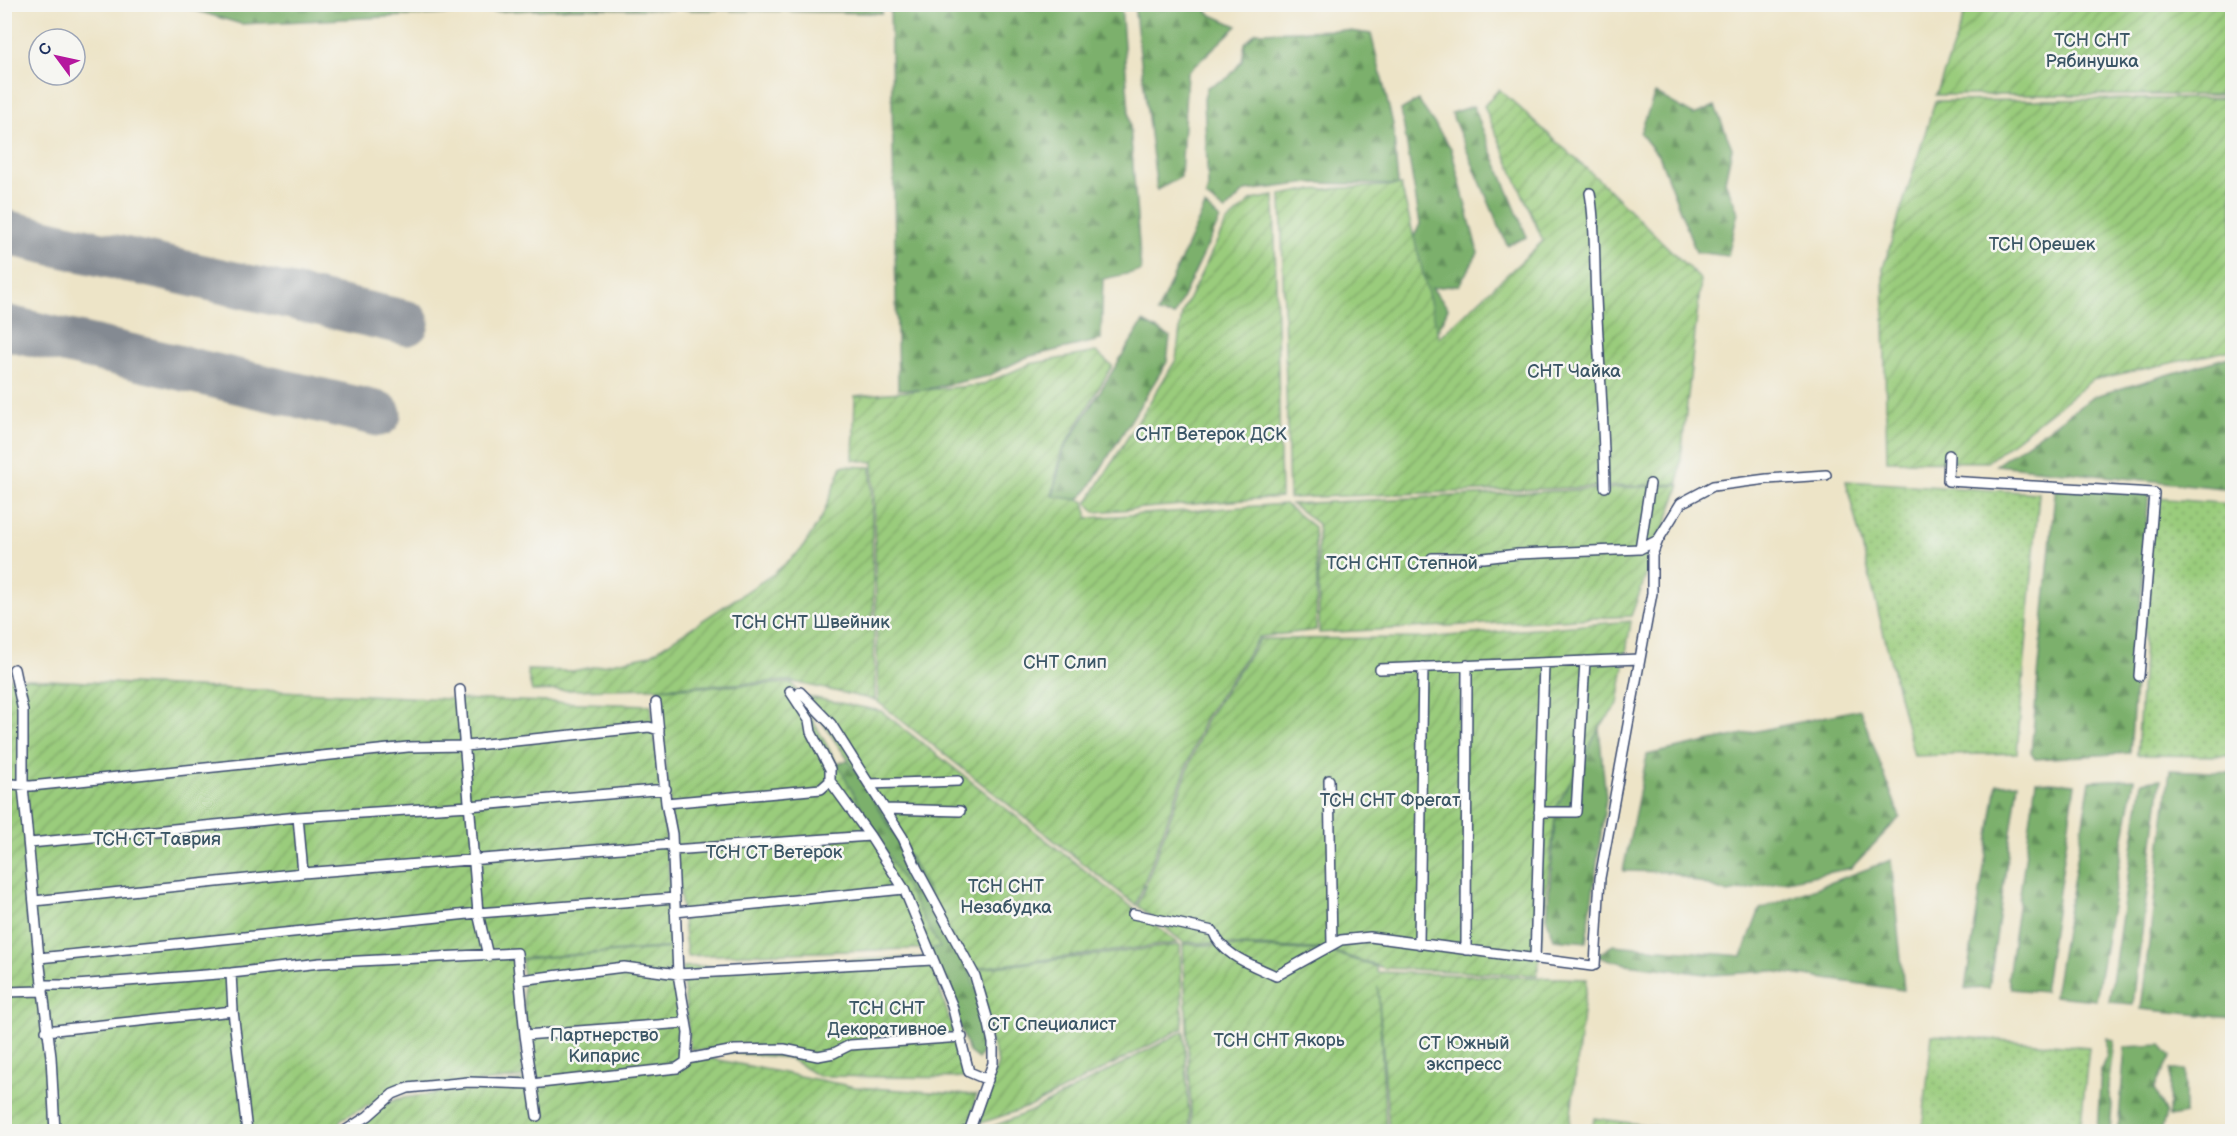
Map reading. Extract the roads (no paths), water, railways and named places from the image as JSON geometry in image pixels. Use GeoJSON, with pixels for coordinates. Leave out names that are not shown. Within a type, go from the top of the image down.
{"type":"FeatureCollection","features":[{"type":"Feature","properties":{"kind":"street"},"geometry":{"type":"LineString","coordinates":[[1590,193],[1594,215],[1596,298],[1604,414],[1605,487]]}},
{"type":"Feature","properties":{"kind":"street"},"geometry":{"type":"LineString","coordinates":[[1949,455],[1948,481],[2154,493],[2139,676]]}},
{"type":"Feature","properties":{"kind":"street"},"geometry":{"type":"LineString","coordinates":[[1133,914],[1213,931],[1217,942],[1233,955],[1276,976],[1341,940],[1370,937],[1593,965],[1600,878],[1652,593],[1652,555],[1658,540],[1681,503],[1713,486],[1826,475]]}},
{"type":"Feature","properties":{"kind":"street"},"geometry":{"type":"LineString","coordinates":[[1640,549],[1650,484]]}},
{"type":"Feature","properties":{"kind":"street"},"geometry":{"type":"LineString","coordinates":[[1432,558],[1484,558],[1518,554],[1640,549],[1658,540]]}},
{"type":"Feature","properties":{"kind":"street"},"geometry":{"type":"LineString","coordinates":[[1380,669],[1640,659]]}},
{"type":"Feature","properties":{"kind":"street"},"geometry":{"type":"LineString","coordinates":[[1539,812],[1576,812],[1585,661]]}},
{"type":"Feature","properties":{"kind":"street"},"geometry":{"type":"LineString","coordinates":[[1535,959],[1544,663]]}},
{"type":"Feature","properties":{"kind":"street"},"geometry":{"type":"LineString","coordinates":[[1466,950],[1467,665]]}},
{"type":"Feature","properties":{"kind":"street"},"geometry":{"type":"LineString","coordinates":[[1419,944],[1424,667]]}},
{"type":"Feature","properties":{"kind":"street"},"geometry":{"type":"LineString","coordinates":[[14,669],[24,718],[23,786],[46,1031],[51,1058],[55,1131]]}},
{"type":"Feature","properties":{"kind":"street"},"geometry":{"type":"LineString","coordinates":[[460,690],[478,913],[488,956]]}},
{"type":"Feature","properties":{"kind":"street"},"geometry":{"type":"LineString","coordinates":[[790,691],[809,720],[811,732],[830,769],[831,781],[903,888],[952,1005],[962,1037],[969,1072],[988,1080]]}},
{"type":"Feature","properties":{"kind":"street"},"geometry":{"type":"LineString","coordinates":[[800,692],[831,724],[903,838],[917,869],[975,976],[993,1043],[993,1063],[970,1130],[964,1131]]}},
{"type":"Feature","properties":{"kind":"street"},"geometry":{"type":"LineString","coordinates":[[343,1131],[368,1116],[393,1094],[408,1088],[468,1082],[531,1084],[677,1068],[683,1065],[687,1059],[688,1033],[684,1023],[678,974],[672,847],[656,703]]}},
{"type":"Feature","properties":{"kind":"street"},"geometry":{"type":"LineString","coordinates":[[4,783],[23,786],[408,747],[466,746],[649,727],[659,730]]}},
{"type":"Feature","properties":{"kind":"street"},"geometry":{"type":"LineString","coordinates":[[1329,780],[1332,945]]}},
{"type":"Feature","properties":{"kind":"street"},"geometry":{"type":"LineString","coordinates":[[666,804],[821,789],[831,781]]}},
{"type":"Feature","properties":{"kind":"street"},"geometry":{"type":"LineString","coordinates":[[869,784],[958,781]]}},
{"type":"Feature","properties":{"kind":"street"},"geometry":{"type":"LineString","coordinates":[[30,843],[298,817],[469,806],[666,789]]}},
{"type":"Feature","properties":{"kind":"street"},"geometry":{"type":"LineString","coordinates":[[885,809],[960,811]]}},
{"type":"Feature","properties":{"kind":"street"},"geometry":{"type":"LineString","coordinates":[[298,817],[303,873]]}},
{"type":"Feature","properties":{"kind":"street"},"geometry":{"type":"LineString","coordinates":[[34,901],[303,873],[474,859],[870,836]]}},
{"type":"Feature","properties":{"kind":"street"},"geometry":{"type":"LineString","coordinates":[[675,912],[903,888]]}},
{"type":"Feature","properties":{"kind":"street"},"geometry":{"type":"LineString","coordinates":[[39,958],[478,913],[675,898]]}},
{"type":"Feature","properties":{"kind":"street"},"geometry":{"type":"LineString","coordinates":[[4,992],[231,973],[320,963],[517,953],[531,1084],[537,1116]]}},
{"type":"Feature","properties":{"kind":"street"},"geometry":{"type":"LineString","coordinates":[[520,980],[624,967],[678,974],[933,960]]}},
{"type":"Feature","properties":{"kind":"street"},"geometry":{"type":"LineString","coordinates":[[231,973],[233,1011],[247,1131]]}},
{"type":"Feature","properties":{"kind":"street"},"geometry":{"type":"LineString","coordinates":[[46,1031],[233,1011]]}},
{"type":"Feature","properties":{"kind":"street"},"geometry":{"type":"LineString","coordinates":[[525,1035],[684,1023]]}},
{"type":"Feature","properties":{"kind":"street"},"geometry":{"type":"LineString","coordinates":[[687,1059],[735,1050],[784,1049],[818,1056],[834,1053],[850,1045],[962,1037]]}},
{"type":"Feature","properties":{"kind":"park label","name":"ТСН СНТ Рябинушка"},"geometry":{"type":"Point","coordinates":[2092,50]}},
{"type":"Feature","properties":{"kind":"park label","name":"ТСН Орешек"},"geometry":{"type":"Point","coordinates":[2042,244]}},
{"type":"Feature","properties":{"kind":"park label","name":"СНТ Чайка"},"geometry":{"type":"Point","coordinates":[1574,371]}},
{"type":"Feature","properties":{"kind":"park label","name":"СНТ Ветерок ДСК"},"geometry":{"type":"Point","coordinates":[1211,434]}},
{"type":"Feature","properties":{"kind":"park label","name":"ТСН СНТ Степной"},"geometry":{"type":"Point","coordinates":[1402,563]}},
{"type":"Feature","properties":{"kind":"park label","name":"ТСН СНТ Швейник"},"geometry":{"type":"Point","coordinates":[811,622]}},
{"type":"Feature","properties":{"kind":"park label","name":"СНТ Слип"},"geometry":{"type":"Point","coordinates":[1065,662]}},
{"type":"Feature","properties":{"kind":"park label","name":"ТСН СНТ Фрегат"},"geometry":{"type":"Point","coordinates":[1390,800]}},
{"type":"Feature","properties":{"kind":"park label","name":"ТСН СТ Таврия"},"geometry":{"type":"Point","coordinates":[157,839]}},
{"type":"Feature","properties":{"kind":"park label","name":"ТСН СТ Ветерок"},"geometry":{"type":"Point","coordinates":[774,852]}},
{"type":"Feature","properties":{"kind":"park label","name":"ТСН СНТ Незабудка"},"geometry":{"type":"Point","coordinates":[1006,896]}},
{"type":"Feature","properties":{"kind":"park label","name":"ТСН СНТ Декоративное"},"geometry":{"type":"Point","coordinates":[887,1018]}},
{"type":"Feature","properties":{"kind":"park label","name":"СТ Специалист"},"geometry":{"type":"Point","coordinates":[1052,1024]}},
{"type":"Feature","properties":{"kind":"park label","name":"ТСН СНТ Якорь"},"geometry":{"type":"Point","coordinates":[1279,1040]}},
{"type":"Feature","properties":{"kind":"park label","name":"Партнерство Кипарис"},"geometry":{"type":"Point","coordinates":[604,1045]}},
{"type":"Feature","properties":{"kind":"park label","name":"СТ Южный экспресс"},"geometry":{"type":"Point","coordinates":[1464,1053]}}]}
